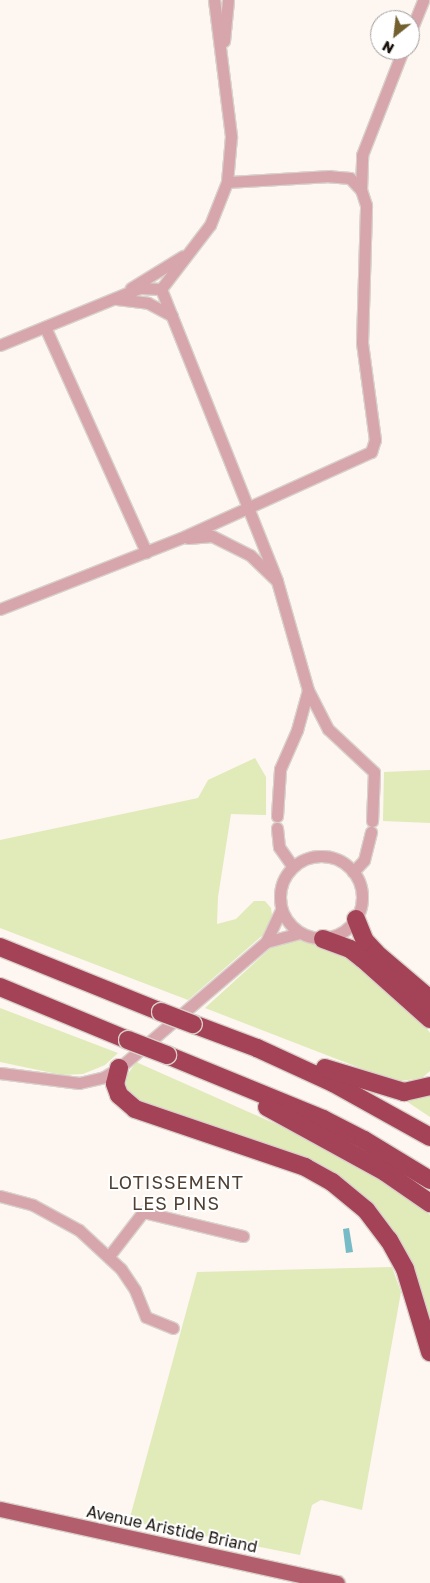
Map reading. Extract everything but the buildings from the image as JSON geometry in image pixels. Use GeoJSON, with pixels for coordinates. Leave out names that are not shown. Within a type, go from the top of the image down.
{"type":"FeatureCollection","features":[{"type":"Feature","properties":{"kind":"highway"},"geometry":{"type":"LineString","coordinates":[[356,919],[376,953],[430,999]]}},
{"type":"Feature","properties":{"kind":"highway"},"geometry":{"type":"LineString","coordinates":[[323,938],[350,949],[363,958],[430,1020]]}},
{"type":"Feature","properties":{"kind":"highway"},"geometry":{"type":"LineString","coordinates":[[0,947],[161,1012],[257,1048],[385,1089],[416,1092],[430,1086]]}},
{"type":"Feature","properties":{"kind":"highway"},"geometry":{"type":"LineString","coordinates":[[0,988],[323,1120],[364,1140],[430,1180]]}},
{"type":"Feature","properties":{"kind":"highway"},"geometry":{"type":"LineString","coordinates":[[257,1048],[381,1107],[430,1137]]}},
{"type":"Feature","properties":{"kind":"highway"},"geometry":{"type":"LineString","coordinates":[[190,1065],[385,1172],[430,1203]]}},
{"type":"Feature","properties":{"kind":"highway"},"geometry":{"type":"LineString","coordinates":[[119,1068],[115,1084],[119,1095],[135,1109],[305,1167],[332,1182],[366,1210],[389,1240],[404,1269],[430,1352]]}},
{"type":"Feature","properties":{"kind":"main road","name":"Avenue Aristide Briand"},"geometry":{"type":"LineString","coordinates":[[0,1509],[337,1583]]}},
{"type":"Feature","properties":{"kind":"street"},"geometry":{"type":"LineString","coordinates":[[161,289],[198,245],[221,204],[227,182],[231,136],[214,0]]}},
{"type":"Feature","properties":{"kind":"street"},"geometry":{"type":"LineString","coordinates":[[222,60],[228,0]]}},
{"type":"Feature","properties":{"kind":"street"},"geometry":{"type":"LineString","coordinates":[[0,609],[181,538],[249,505],[371,452],[374,440],[362,343],[366,205],[361,190],[362,155],[399,60]]}},
{"type":"Feature","properties":{"kind":"street"},"geometry":{"type":"LineString","coordinates":[[227,182],[329,176],[350,178],[361,190]]}},
{"type":"Feature","properties":{"kind":"street"},"geometry":{"type":"LineString","coordinates":[[112,299],[198,245]]}},
{"type":"Feature","properties":{"kind":"street"},"geometry":{"type":"LineString","coordinates":[[0,345],[140,288],[161,289]]}},
{"type":"Feature","properties":{"kind":"street"},"geometry":{"type":"LineString","coordinates":[[161,289],[249,505],[277,581],[308,690],[328,730],[374,772],[371,826],[364,860],[353,872]]}},
{"type":"Feature","properties":{"kind":"street"},"geometry":{"type":"LineString","coordinates":[[112,299],[148,303],[172,316]]}},
{"type":"Feature","properties":{"kind":"street"},"geometry":{"type":"LineString","coordinates":[[45,326],[146,552]]}},
{"type":"Feature","properties":{"kind":"street"},"geometry":{"type":"LineString","coordinates":[[181,538],[212,536],[250,555],[277,581]]}},
{"type":"Feature","properties":{"kind":"street"},"geometry":{"type":"LineString","coordinates":[[293,867],[283,856],[277,822],[280,769],[297,730],[308,690]]}},
{"type":"Feature","properties":{"kind":"street"},"geometry":{"type":"LineString","coordinates":[[0,1073],[79,1083],[104,1077],[119,1068],[266,942],[278,936],[299,933],[323,938],[342,933],[356,919],[362,893],[353,872],[345,864],[324,856],[302,860],[293,867],[281,884],[281,910],[266,942]]}},
{"type":"Feature","properties":{"kind":"street"},"geometry":{"type":"LineString","coordinates":[[281,910],[299,933]]}},
{"type":"Feature","properties":{"kind":"street"},"geometry":{"type":"LineString","coordinates":[[0,1196],[34,1205],[79,1230],[109,1256],[135,1290],[146,1317],[173,1328]]}},
{"type":"Feature","properties":{"kind":"street"},"geometry":{"type":"LineString","coordinates":[[109,1256],[143,1212],[243,1236]]}},
{"type":"Feature","properties":{"kind":"green space"},"geometry":{"type":"Polygon","coordinates":[[[255,758],[266,777],[266,815],[231,814],[218,897],[217,924],[236,919],[254,901],[265,901],[271,908],[273,922],[263,935],[188,1000],[0,928],[0,840],[198,798],[208,780],[255,758]]]}},
{"type":"Feature","properties":{"kind":"green space"},"geometry":{"type":"Polygon","coordinates":[[[430,770],[430,823],[383,821],[384,772],[430,770]]]}},
{"type":"Feature","properties":{"kind":"green space"},"geometry":{"type":"Polygon","coordinates":[[[287,938],[335,948],[414,1010],[430,1033],[430,1071],[422,1078],[401,1081],[378,1075],[205,1008],[274,945],[287,938]]]}},
{"type":"Feature","properties":{"kind":"green space"},"geometry":{"type":"Polygon","coordinates":[[[0,1008],[118,1053],[105,1065],[83,1074],[62,1075],[0,1062],[0,1008]]]}},
{"type":"Feature","properties":{"kind":"green space"},"geometry":{"type":"Polygon","coordinates":[[[136,1062],[330,1148],[399,1188],[430,1215],[430,1334],[418,1283],[405,1252],[348,1184],[146,1108],[131,1097],[125,1085],[128,1074],[136,1062]]]}},
{"type":"Feature","properties":{"kind":"green space"},"geometry":{"type":"Polygon","coordinates":[[[430,1092],[430,1117],[400,1097],[430,1092]]]}},
{"type":"Feature","properties":{"kind":"green space"},"geometry":{"type":"Polygon","coordinates":[[[392,1267],[401,1292],[362,1510],[321,1500],[312,1505],[300,1555],[129,1521],[197,1272],[392,1267]]]}},
{"type":"Feature","properties":{"kind":"water"},"geometry":{"type":"Polygon","coordinates":[[[349,1228],[353,1252],[346,1253],[343,1229],[349,1228]]]}},
{"type":"Feature","properties":{"kind":"district","name":"LOTISSEMENT LES PINS"},"geometry":{"type":"Point","coordinates":[176,1193]}}]}
